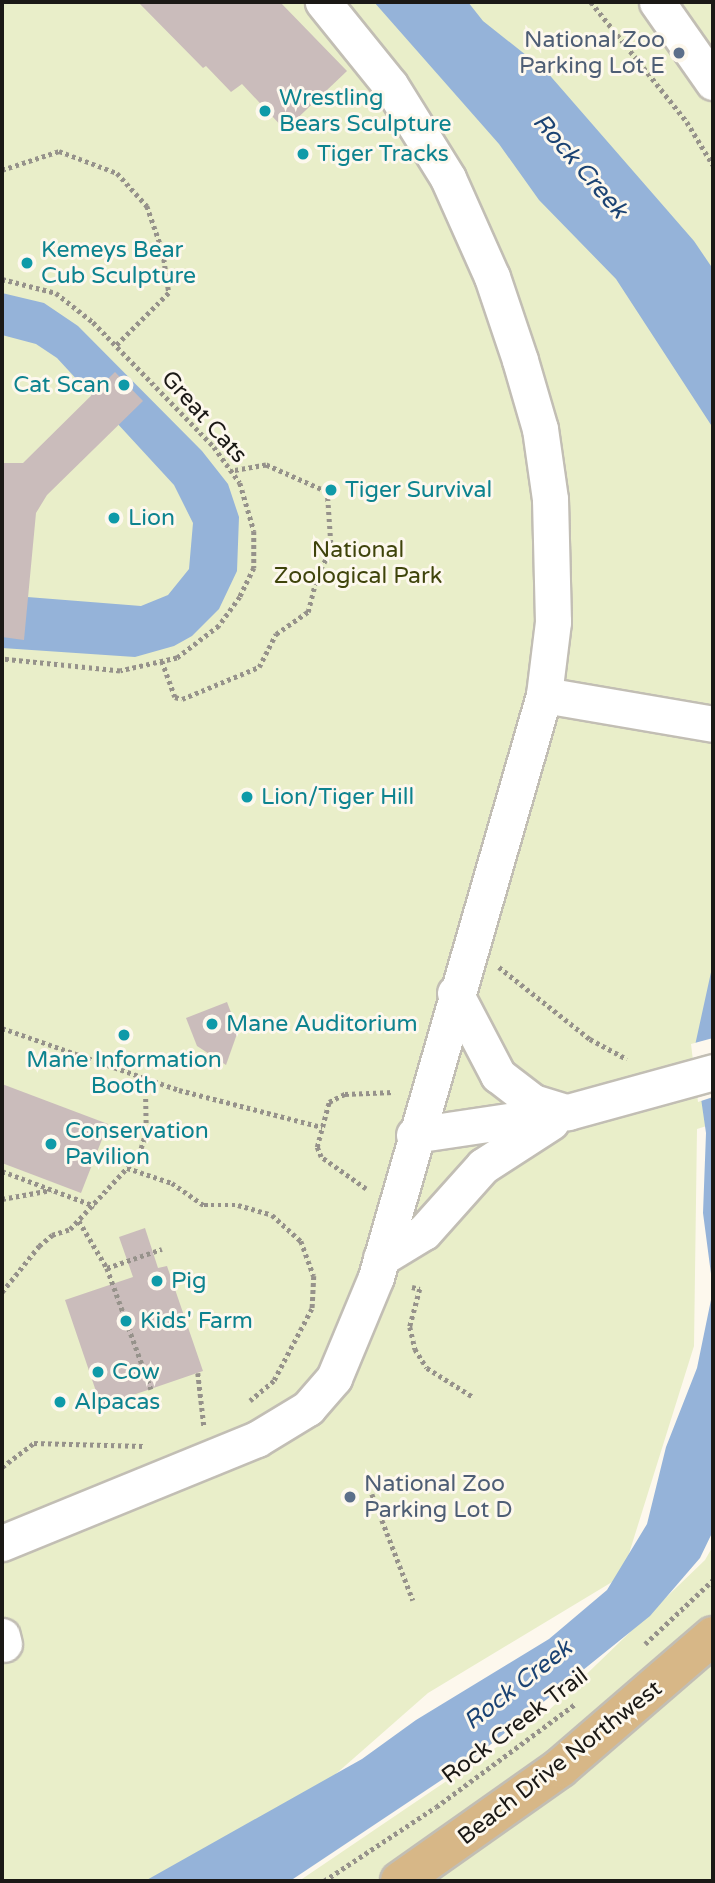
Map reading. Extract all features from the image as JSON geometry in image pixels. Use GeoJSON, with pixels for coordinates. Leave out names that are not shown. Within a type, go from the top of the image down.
{"type":"FeatureCollection","features":[{"type":"Feature","properties":{"kind":"main road","name":"Beach Drive Northwest"},"geometry":{"type":"LineString","coordinates":[[400,1881],[560,1768],[713,1636]]}},
{"type":"Feature","properties":{"kind":"street"},"geometry":{"type":"LineString","coordinates":[[2,1543],[257,1438],[308,1408],[334,1378],[351,1344],[381,1258],[455,993],[544,695],[553,622],[550,499],[540,429],[520,360],[492,277],[448,178],[390,85],[323,2]]}},
{"type":"Feature","properties":{"kind":"street"},"geometry":{"type":"LineString","coordinates":[[657,2],[713,82]]}},
{"type":"Feature","properties":{"kind":"street"},"geometry":{"type":"LineString","coordinates":[[544,695],[713,724]]}},
{"type":"Feature","properties":{"kind":"street"},"geometry":{"type":"LineString","coordinates":[[455,993],[498,1074],[533,1102],[568,1112]]}},
{"type":"Feature","properties":{"kind":"street"},"geometry":{"type":"LineString","coordinates":[[414,1135],[568,1112],[615,1102],[713,1072]]}},
{"type":"Feature","properties":{"kind":"street"},"geometry":{"type":"LineString","coordinates":[[381,1258],[424,1232],[483,1166],[568,1112]]}},
{"type":"Feature","properties":{"kind":"path"},"geometry":{"type":"LineString","coordinates":[[591,2],[687,122],[713,165]]}},
{"type":"Feature","properties":{"kind":"path"},"geometry":{"type":"LineString","coordinates":[[2,170],[59,151],[117,173],[147,206],[163,252],[169,293],[116,346]]}},
{"type":"Feature","properties":{"kind":"path","name":"Great Cats"},"geometry":{"type":"LineString","coordinates":[[2,279],[57,293],[116,346],[214,447],[240,483],[254,531],[254,568],[219,626],[177,658],[120,670],[2,659]]}},
{"type":"Feature","properties":{"kind":"path"},"geometry":{"type":"LineString","coordinates":[[162,661],[175,697],[182,699],[259,667],[276,634],[308,612],[317,575],[331,550],[327,492],[267,465],[231,471]]}},
{"type":"Feature","properties":{"kind":"path"},"geometry":{"type":"LineString","coordinates":[[494,964],[590,1039],[639,1064]]}},
{"type":"Feature","properties":{"kind":"path"},"geometry":{"type":"LineString","coordinates":[[2,1028],[145,1079],[322,1126]]}},
{"type":"Feature","properties":{"kind":"path"},"geometry":{"type":"LineString","coordinates":[[2,1292],[39,1246],[79,1221],[139,1155],[146,1130],[145,1079]]}},
{"type":"Feature","properties":{"kind":"path"},"geometry":{"type":"LineString","coordinates":[[373,1193],[321,1157],[317,1147],[322,1126],[329,1102],[335,1097],[399,1091]]}},
{"type":"Feature","properties":{"kind":"path"},"geometry":{"type":"LineString","coordinates":[[127,1168],[172,1184],[204,1205],[238,1205],[272,1215],[301,1241],[314,1276],[312,1309],[274,1381],[241,1408]]}},
{"type":"Feature","properties":{"kind":"path"},"geometry":{"type":"LineString","coordinates":[[2,1171],[32,1180],[94,1206]]}},
{"type":"Feature","properties":{"kind":"path"},"geometry":{"type":"LineString","coordinates":[[2,1199],[52,1190]]}},
{"type":"Feature","properties":{"kind":"path"},"geometry":{"type":"LineString","coordinates":[[79,1221],[107,1268],[151,1389]]}},
{"type":"Feature","properties":{"kind":"path"},"geometry":{"type":"LineString","coordinates":[[107,1268],[162,1249]]}},
{"type":"Feature","properties":{"kind":"path"},"geometry":{"type":"LineString","coordinates":[[412,1287],[420,1289],[410,1327],[415,1349],[427,1368],[473,1397]]}},
{"type":"Feature","properties":{"kind":"path"},"geometry":{"type":"LineString","coordinates":[[198,1373],[204,1427]]}},
{"type":"Feature","properties":{"kind":"path"},"geometry":{"type":"LineString","coordinates":[[194,1431],[216,1421]]}},
{"type":"Feature","properties":{"kind":"path"},"geometry":{"type":"LineString","coordinates":[[2,1467],[34,1444],[92,1448],[155,1444]]}},
{"type":"Feature","properties":{"kind":"path"},"geometry":{"type":"LineString","coordinates":[[373,1494],[413,1600]]}},
{"type":"Feature","properties":{"kind":"path"},"geometry":{"type":"LineString","coordinates":[[634,1654],[713,1580]]}},
{"type":"Feature","properties":{"kind":"path","name":"Rock Creek Trail"},"geometry":{"type":"LineString","coordinates":[[324,1881],[466,1786],[585,1696]]}},
{"type":"Feature","properties":{"kind":"green space","name":"National Zoological Park"},"geometry":{"type":"Polygon","coordinates":[[[2,2],[713,2],[713,1124],[697,1129],[694,1346],[622,1576],[428,1693],[214,1881],[2,1881],[2,2]]]}},
{"type":"Feature","properties":{"kind":"green space"},"geometry":{"type":"Polygon","coordinates":[[[713,1546],[713,1881],[299,1881],[544,1715],[705,1560],[713,1546]]]}},
{"type":"Feature","properties":{"kind":"water","name":"Rock Creek"},"geometry":{"type":"Polygon","coordinates":[[[374,2],[468,2],[483,21],[546,71],[694,241],[713,269],[713,428],[616,279],[539,200],[499,144],[374,2]]]}},
{"type":"Feature","properties":{"kind":"water"},"geometry":{"type":"Polygon","coordinates":[[[2,293],[44,303],[78,326],[202,451],[228,484],[239,517],[237,571],[219,609],[192,636],[174,646],[135,657],[2,648],[2,595],[141,606],[168,595],[189,569],[193,523],[174,485],[57,358],[36,344],[2,335],[2,293]]]}},
{"type":"Feature","properties":{"kind":"water"},"geometry":{"type":"Polygon","coordinates":[[[713,963],[713,1289],[703,1213],[706,1133],[694,1050],[713,963]]]}},
{"type":"Feature","properties":{"kind":"water","name":"Rock Creek"},"geometry":{"type":"Polygon","coordinates":[[[713,1290],[713,1531],[700,1558],[650,1616],[470,1761],[290,1881],[145,1881],[362,1759],[416,1720],[549,1639],[607,1590],[647,1524],[666,1447],[697,1368],[713,1290]]]}},
{"type":"Feature","properties":{"kind":"pier"},"geometry":{"type":"Polygon","coordinates":[[[713,1038],[713,1097],[698,1102],[691,1044],[713,1038]]]}},
{"type":"Feature","properties":{"kind":"building"},"geometry":{"type":"Polygon","coordinates":[[[138,2],[280,2],[347,71],[285,130],[242,84],[231,92],[206,66],[203,68],[138,2]]]}},
{"type":"Feature","properties":{"kind":"building"},"geometry":{"type":"Polygon","coordinates":[[[115,372],[143,401],[47,495],[36,513],[24,640],[2,637],[2,463],[23,463],[115,372]]]}},
{"type":"Feature","properties":{"kind":"building","name":"Mane Auditorium"},"geometry":{"type":"Polygon","coordinates":[[[227,1002],[238,1031],[226,1065],[197,1046],[186,1018],[227,1002]]]}},
{"type":"Feature","properties":{"kind":"building","name":"Conservation Pavilion"},"geometry":{"type":"Polygon","coordinates":[[[2,1084],[108,1124],[81,1193],[2,1163],[2,1084]]]}},
{"type":"Feature","properties":{"kind":"building"},"geometry":{"type":"Polygon","coordinates":[[[145,1228],[158,1268],[167,1266],[203,1371],[101,1406],[65,1300],[133,1277],[119,1237],[145,1228]]]}},
{"type":"Feature","properties":{"kind":"place","name":"National Zoo Parking Lot E"},"geometry":{"type":"Point","coordinates":[679,53]}},
{"type":"Feature","properties":{"kind":"place","name":"Wrestling Bears Sculpture"},"geometry":{"type":"Point","coordinates":[265,111]}},
{"type":"Feature","properties":{"kind":"place","name":"Tiger Tracks"},"geometry":{"type":"Point","coordinates":[303,154]}},
{"type":"Feature","properties":{"kind":"place","name":"Kemeys Bear Cub Sculpture"},"geometry":{"type":"Point","coordinates":[27,263]}},
{"type":"Feature","properties":{"kind":"place","name":"Cat Scan"},"geometry":{"type":"Point","coordinates":[124,385]}},
{"type":"Feature","properties":{"kind":"place","name":"Tiger Survival"},"geometry":{"type":"Point","coordinates":[331,490]}},
{"type":"Feature","properties":{"kind":"place","name":"Lion"},"geometry":{"type":"Point","coordinates":[114,518]}},
{"type":"Feature","properties":{"kind":"place","name":"Lion/Tiger Hill"},"geometry":{"type":"Point","coordinates":[247,797]}},
{"type":"Feature","properties":{"kind":"place","name":"Mane Auditorium"},"geometry":{"type":"Point","coordinates":[212,1024]}},
{"type":"Feature","properties":{"kind":"place","name":"Mane Information Booth"},"geometry":{"type":"Point","coordinates":[124,1035]}},
{"type":"Feature","properties":{"kind":"place","name":"Conservation Pavilion"},"geometry":{"type":"Point","coordinates":[51,1144]}},
{"type":"Feature","properties":{"kind":"place","name":"Pig"},"geometry":{"type":"Point","coordinates":[157,1281]}},
{"type":"Feature","properties":{"kind":"place","name":"Kids' Farm"},"geometry":{"type":"Point","coordinates":[126,1321]}},
{"type":"Feature","properties":{"kind":"place","name":"Cow"},"geometry":{"type":"Point","coordinates":[98,1372]}},
{"type":"Feature","properties":{"kind":"place","name":"Alpacas"},"geometry":{"type":"Point","coordinates":[60,1402]}},
{"type":"Feature","properties":{"kind":"place","name":"National Zoo Parking Lot D"},"geometry":{"type":"Point","coordinates":[350,1497]}}]}
